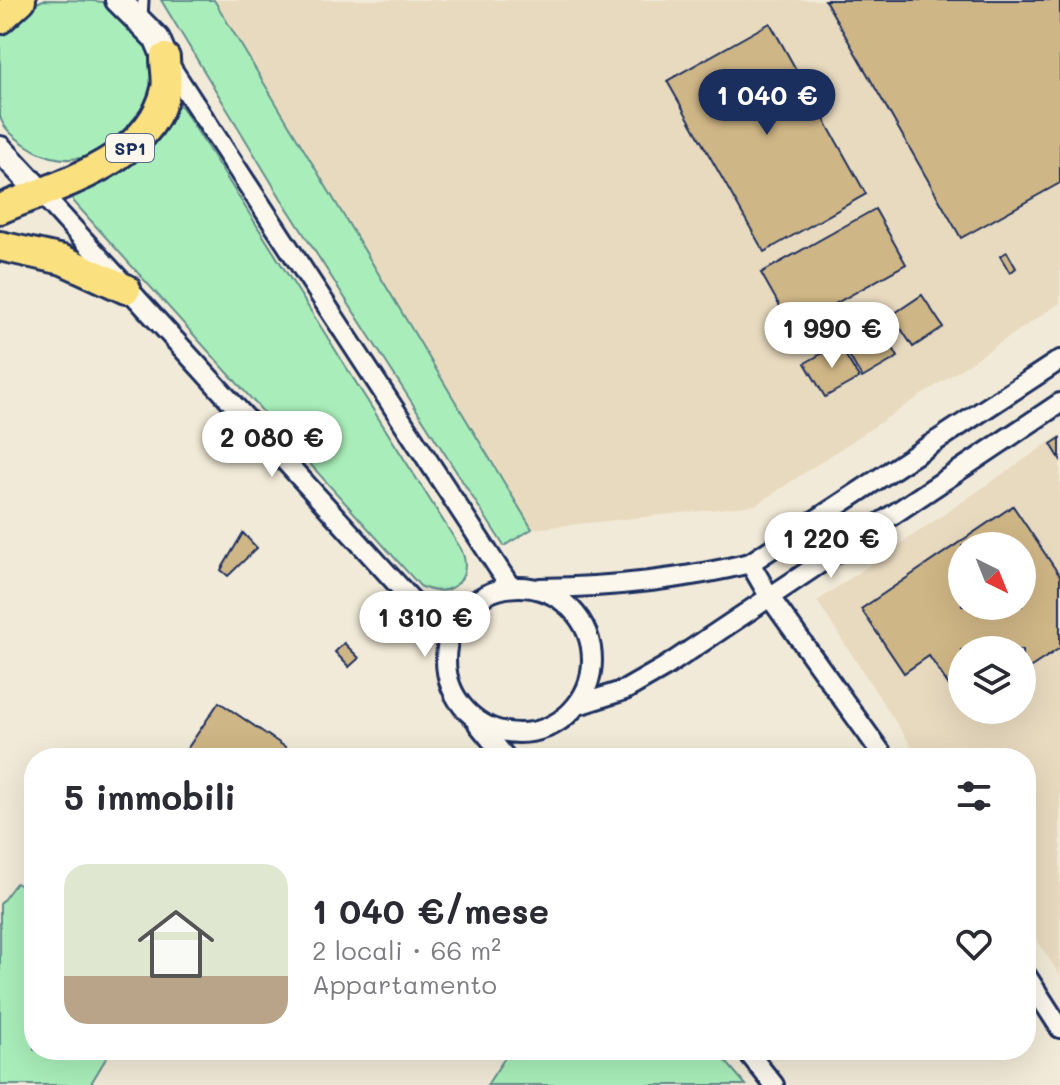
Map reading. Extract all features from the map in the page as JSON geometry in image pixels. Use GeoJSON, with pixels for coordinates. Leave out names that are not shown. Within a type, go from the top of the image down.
{"type":"FeatureCollection","features":[{"type":"Feature","properties":{"kind":"main road"},"geometry":{"type":"LineString","coordinates":[[0,19],[21,0]]}},
{"type":"Feature","properties":{"kind":"main road"},"geometry":{"type":"LineString","coordinates":[[118,0],[142,10],[165,58]]}},
{"type":"Feature","properties":{"kind":"main road","name":"SP1"},"geometry":{"type":"LineString","coordinates":[[40,192],[113,161],[135,144],[152,122],[166,88],[165,58]]}},
{"type":"Feature","properties":{"kind":"main road"},"geometry":{"type":"LineString","coordinates":[[0,149],[40,192],[0,209]]}},
{"type":"Feature","properties":{"kind":"main road"},"geometry":{"type":"LineString","coordinates":[[0,246],[63,260],[126,289]]}},
{"type":"Feature","properties":{"kind":"street"},"geometry":{"type":"LineString","coordinates":[[165,58],[510,586]]}},
{"type":"Feature","properties":{"kind":"street"},"geometry":{"type":"LineString","coordinates":[[40,192],[448,640]]}},
{"type":"Feature","properties":{"kind":"street"},"geometry":{"type":"LineString","coordinates":[[498,748],[459,703],[449,683],[446,662],[448,640],[457,620],[471,604],[490,592],[510,586],[595,588],[722,570],[750,563],[1060,360]]}},
{"type":"Feature","properties":{"kind":"street"},"geometry":{"type":"LineString","coordinates":[[578,705],[625,690],[665,667],[1060,403]]}},
{"type":"Feature","properties":{"kind":"street"},"geometry":{"type":"LineString","coordinates":[[750,563],[769,596],[878,748]]}},
{"type":"Feature","properties":{"kind":"street"},"geometry":{"type":"LineString","coordinates":[[474,718],[494,729],[517,734],[540,731],[561,721],[578,705],[589,684],[593,660],[590,636],[579,615],[561,598],[540,588]]}},
{"type":"Feature","properties":{"kind":"street"},"geometry":{"type":"LineString","coordinates":[[1036,991],[1060,1028]]}},
{"type":"Feature","properties":{"kind":"street"},"geometry":{"type":"LineString","coordinates":[[754,1060],[774,1085]]}},
{"type":"Feature","properties":{"kind":"shaded area"},"geometry":{"type":"Polygon","coordinates":[[[214,0],[1060,0],[1060,303],[756,505],[532,529],[214,0]]]}},
{"type":"Feature","properties":{"kind":"shaded area"},"geometry":{"type":"Polygon","coordinates":[[[1060,435],[1060,976],[1036,939],[1036,748],[913,748],[817,601],[1060,435]]]}},
{"type":"Feature","properties":{"kind":"green space"},"geometry":{"type":"Polygon","coordinates":[[[43,0],[103,2],[119,11],[132,24],[148,49],[153,76],[148,103],[134,126],[114,145],[90,156],[62,159],[34,150],[9,132],[0,116],[0,37],[27,8],[43,0]]]}},
{"type":"Feature","properties":{"kind":"green space"},"geometry":{"type":"Polygon","coordinates":[[[161,0],[214,0],[532,529],[504,546],[282,200],[161,0]]]}},
{"type":"Feature","properties":{"kind":"green space"},"geometry":{"type":"Polygon","coordinates":[[[172,104],[182,107],[461,549],[465,570],[457,584],[449,589],[431,590],[420,586],[74,202],[73,192],[138,157],[157,135],[172,104]]]}},
{"type":"Feature","properties":{"kind":"green space"},"geometry":{"type":"Polygon","coordinates":[[[16,883],[24,888],[24,1060],[105,1060],[90,1085],[0,1085],[0,904],[16,883]]]}},
{"type":"Feature","properties":{"kind":"green space"},"geometry":{"type":"Polygon","coordinates":[[[503,1060],[725,1060],[746,1085],[487,1085],[503,1060]]]}},
{"type":"Feature","properties":{"kind":"building"},"geometry":{"type":"Polygon","coordinates":[[[825,0],[1060,0],[1060,183],[961,238],[825,0]]]}},
{"type":"Feature","properties":{"kind":"building"},"geometry":{"type":"Polygon","coordinates":[[[770,23],[866,194],[764,252],[667,81],[770,23]]]}},
{"type":"Feature","properties":{"kind":"building"},"geometry":{"type":"Polygon","coordinates":[[[875,209],[906,264],[792,328],[761,273],[875,209]]]}},
{"type":"Feature","properties":{"kind":"building"},"geometry":{"type":"Polygon","coordinates":[[[1007,252],[1016,268],[1010,273],[1000,256],[1007,252]]]}},
{"type":"Feature","properties":{"kind":"building"},"geometry":{"type":"Polygon","coordinates":[[[922,295],[943,327],[913,347],[892,315],[922,295]]]}},
{"type":"Feature","properties":{"kind":"building"},"geometry":{"type":"Polygon","coordinates":[[[878,321],[898,357],[862,378],[841,341],[878,321]]]}},
{"type":"Feature","properties":{"kind":"building"},"geometry":{"type":"Polygon","coordinates":[[[839,344],[859,378],[825,397],[805,363],[839,344]]]}},
{"type":"Feature","properties":{"kind":"building"},"geometry":{"type":"Polygon","coordinates":[[[1060,438],[1060,459],[1051,444],[1060,438]]]}},
{"type":"Feature","properties":{"kind":"building"},"geometry":{"type":"Polygon","coordinates":[[[1013,506],[1030,532],[975,532],[1013,506]]]}},
{"type":"Feature","properties":{"kind":"building"},"geometry":{"type":"Polygon","coordinates":[[[243,533],[257,548],[228,576],[221,570],[243,533]]]}},
{"type":"Feature","properties":{"kind":"building"},"geometry":{"type":"Polygon","coordinates":[[[1036,540],[1060,576],[1060,648],[1036,664],[1036,636],[948,636],[948,684],[929,656],[904,673],[861,609],[948,550],[948,620],[1036,620],[1036,540]]]}},
{"type":"Feature","properties":{"kind":"building"},"geometry":{"type":"Polygon","coordinates":[[[344,643],[359,658],[349,667],[335,652],[344,643]]]}},
{"type":"Feature","properties":{"kind":"building"},"geometry":{"type":"Polygon","coordinates":[[[219,702],[287,748],[188,748],[219,702]]]}}]}
